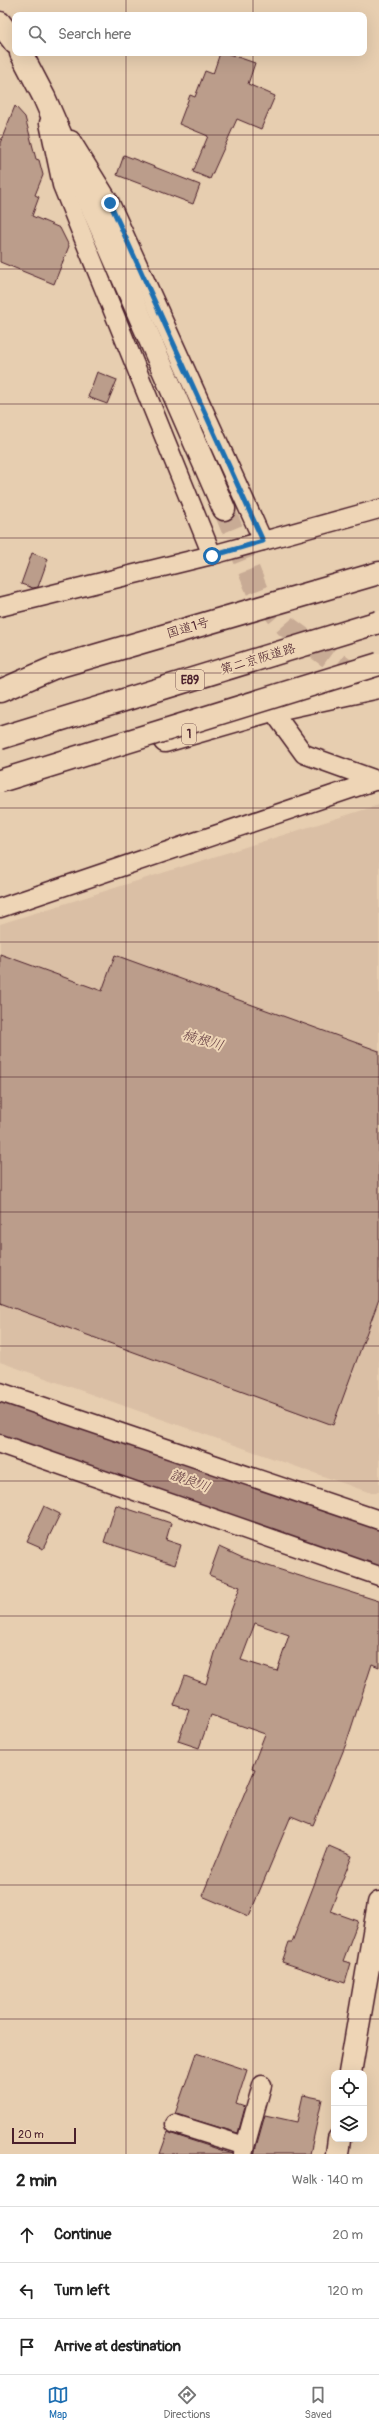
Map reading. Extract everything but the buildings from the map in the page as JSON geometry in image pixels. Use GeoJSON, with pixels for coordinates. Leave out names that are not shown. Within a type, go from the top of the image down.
{"type":"FeatureCollection","features":[{"type":"Feature","properties":{"kind":"main road"},"geometry":{"type":"LineString","coordinates":[[0,23],[12,39]]}},
{"type":"Feature","properties":{"kind":"main road"},"geometry":{"type":"LineString","coordinates":[[23,56],[44,97],[224,509]]}},
{"type":"Feature","properties":{"kind":"main road","name":"国道1号"},"geometry":{"type":"LineString","coordinates":[[0,691],[53,668],[379,573]]}},
{"type":"Feature","properties":{"kind":"main road","name":"第二京阪道路"},"geometry":{"type":"LineString","coordinates":[[0,738],[379,622]]}},
{"type":"Feature","properties":{"kind":"main road"},"geometry":{"type":"LineString","coordinates":[[0,781],[379,664]]}},
{"type":"Feature","properties":{"kind":"main road","name":"1"},"geometry":{"type":"LineString","coordinates":[[0,789],[272,710],[379,687]]}},
{"type":"Feature","properties":{"kind":"main road"},"geometry":{"type":"LineString","coordinates":[[351,2070],[379,1903]]}},
{"type":"Feature","properties":{"kind":"main road"},"geometry":{"type":"LineString","coordinates":[[337,2154],[339,2142]]}},
{"type":"Feature","properties":{"kind":"street"},"geometry":{"type":"LineString","coordinates":[[44,97],[110,203],[263,541]]}},
{"type":"Feature","properties":{"kind":"street"},"geometry":{"type":"LineString","coordinates":[[44,97],[62,185],[212,556]]}},
{"type":"Feature","properties":{"kind":"street"},"geometry":{"type":"LineString","coordinates":[[0,607],[212,556],[379,509]]}},
{"type":"Feature","properties":{"kind":"street"},"geometry":{"type":"LineString","coordinates":[[272,710],[304,754],[378,780]]}},
{"type":"Feature","properties":{"kind":"street"},"geometry":{"type":"LineString","coordinates":[[0,908],[378,780]]}},
{"type":"Feature","properties":{"kind":"street"},"geometry":{"type":"LineString","coordinates":[[0,1392],[379,1520]]}},
{"type":"Feature","properties":{"kind":"street"},"geometry":{"type":"LineString","coordinates":[[0,1444],[379,1576]]}},
{"type":"Feature","properties":{"kind":"street"},"geometry":{"type":"LineString","coordinates":[[175,2124],[244,2150],[262,2085]]}},
{"type":"Feature","properties":{"kind":"shaded area"},"geometry":{"type":"Polygon","coordinates":[[[379,805],[379,1492],[368,1492],[0,1362],[0,924],[379,805]]]}},
{"type":"Feature","properties":{"kind":"waterway","name":"讃良川"},"geometry":{"type":"LineString","coordinates":[[0,1413],[379,1548]]}},
{"type":"Feature","properties":{"kind":"tunnel"},"geometry":{"type":"LineString","coordinates":[[224,509],[258,593],[286,626],[363,682]]}},
{"type":"Feature","properties":{"kind":"route"},"geometry":{"type":"LineString","coordinates":[[110,203],[263,541],[212,556]]}},
{"type":"Feature","properties":{"kind":"water label","name":"楠根川"},"geometry":{"type":"Point","coordinates":[203,1040]}}]}
